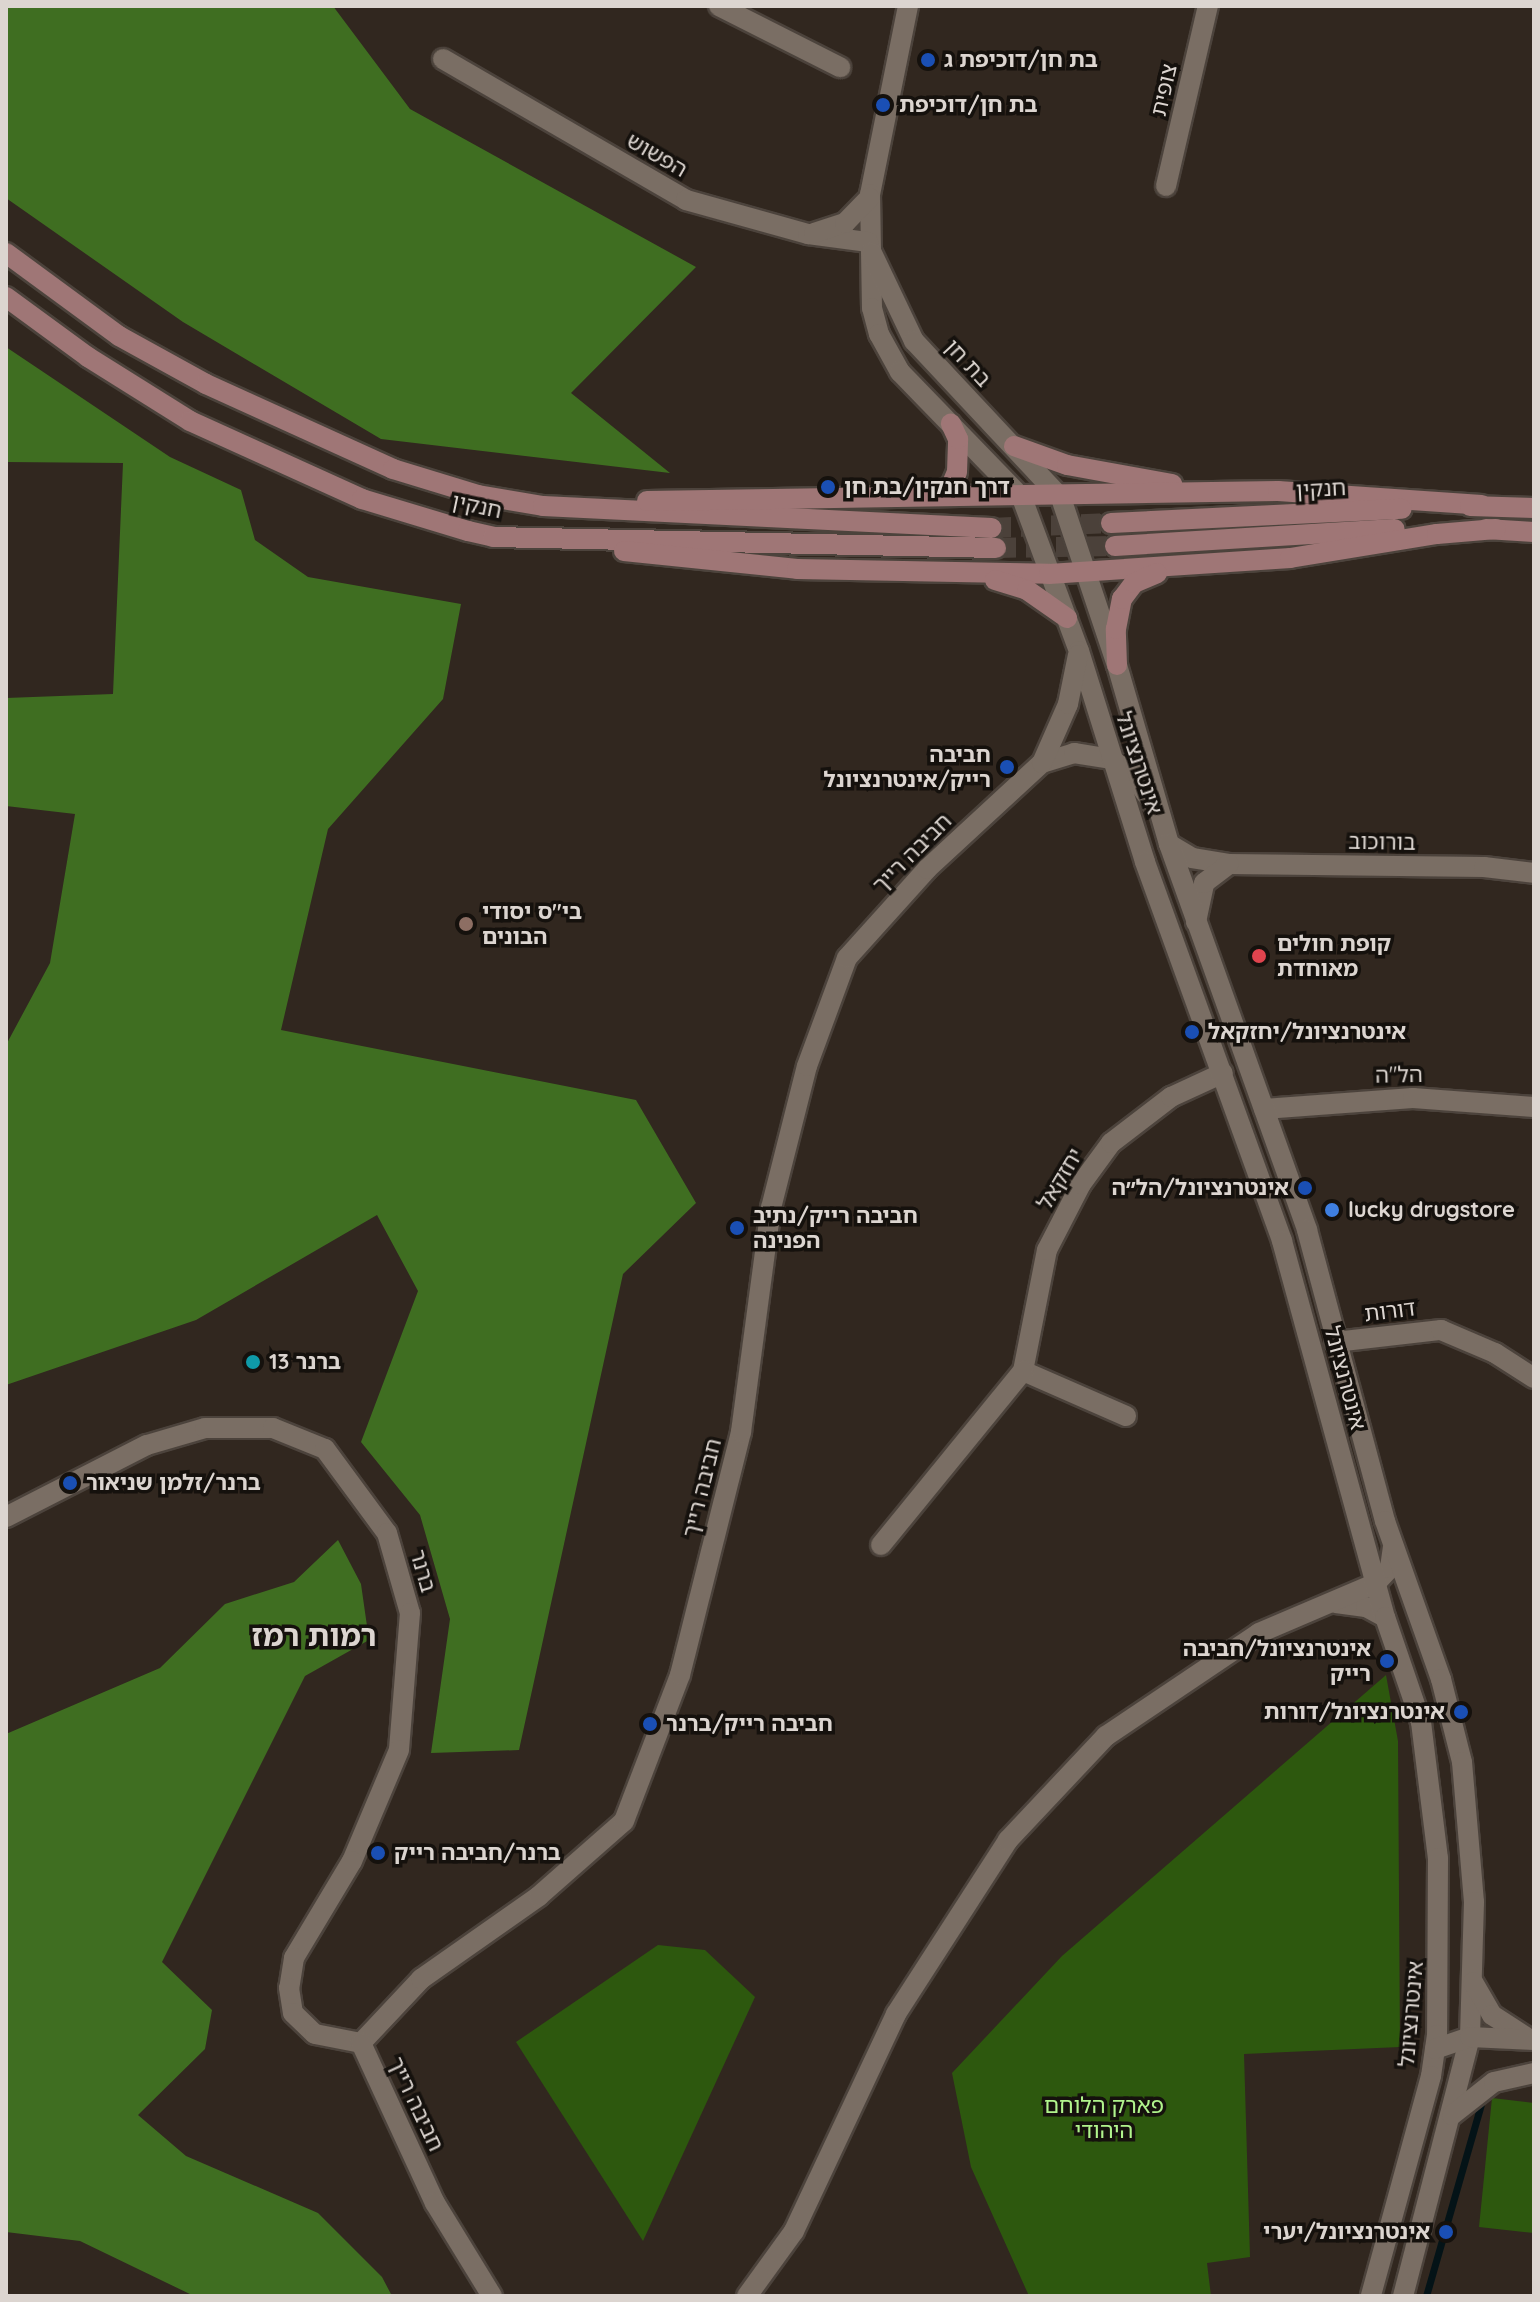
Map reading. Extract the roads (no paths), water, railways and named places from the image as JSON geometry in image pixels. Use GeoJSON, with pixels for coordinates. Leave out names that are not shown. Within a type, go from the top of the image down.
{"type":"FeatureCollection","features":[{"type":"Feature","properties":{"kind":"main road","name":"חנקין"},"geometry":{"type":"LineString","coordinates":[[6,253],[119,336],[288,425],[393,469],[478,495],[543,506],[994,538],[493,537],[362,499],[190,421],[88,357],[6,297]]}},
{"type":"Feature","properties":{"kind":"main road"},"geometry":{"type":"LineString","coordinates":[[916,499],[946,490],[955,480],[959,449],[951,424]]}},
{"type":"Feature","properties":{"kind":"main road"},"geometry":{"type":"LineString","coordinates":[[1014,446],[1120,477],[1236,492],[1482,505]]}},
{"type":"Feature","properties":{"kind":"main road"},"geometry":{"type":"LineString","coordinates":[[543,506],[722,498],[1061,498],[1236,492]]}},
{"type":"Feature","properties":{"kind":"main road","name":"חנקין"},"geometry":{"type":"LineString","coordinates":[[1111,523],[1482,505],[1534,508]]}},
{"type":"Feature","properties":{"kind":"main road","name":"חנקין"},"geometry":{"type":"LineString","coordinates":[[1115,546],[1436,527],[1534,532]]}},
{"type":"Feature","properties":{"kind":"main road"},"geometry":{"type":"LineString","coordinates":[[493,537],[797,569],[1049,574],[1290,558],[1437,534],[1496,529]]}},
{"type":"Feature","properties":{"kind":"main road"},"geometry":{"type":"LineString","coordinates":[[1117,665],[1117,617],[1127,591],[1144,577],[1183,566]]}},
{"type":"Feature","properties":{"kind":"main road"},"geometry":{"type":"LineString","coordinates":[[967,574],[1027,590],[1067,618]]}},
{"type":"Feature","properties":{"kind":"street"},"geometry":{"type":"LineString","coordinates":[[719,6],[840,67]]}},
{"type":"Feature","properties":{"kind":"street","name":"בת חן"},"geometry":{"type":"LineString","coordinates":[[908,6],[870,194],[868,276],[879,334],[900,372],[1022,498]]}},
{"type":"Feature","properties":{"kind":"street","name":"צופית"},"geometry":{"type":"LineString","coordinates":[[1166,186],[1208,6]]}},
{"type":"Feature","properties":{"kind":"street","name":"הפשוש"},"geometry":{"type":"LineString","coordinates":[[443,59],[686,200],[808,234],[868,242]]}},
{"type":"Feature","properties":{"kind":"street"},"geometry":{"type":"LineString","coordinates":[[808,234],[845,223],[865,207],[870,194]]}},
{"type":"Feature","properties":{"kind":"street","name":"בת חן"},"geometry":{"type":"LineString","coordinates":[[868,242],[914,341],[1061,498]]}},
{"type":"Feature","properties":{"kind":"street","name":"אינטרנציונל"},"geometry":{"type":"LineString","coordinates":[[1022,498],[1079,651],[1111,759],[1282,1241],[1385,1617],[1421,1722],[1431,1774],[1441,1924],[1435,2049],[1371,2296]]}},
{"type":"Feature","properties":{"kind":"street","name":"אינטרנציונל"},"geometry":{"type":"LineString","coordinates":[[1061,498],[1117,665],[1169,844],[1307,1230],[1393,1547],[1441,1679],[1462,1762],[1474,1902],[1470,2037],[1465,2066],[1403,2296]]}},
{"type":"Feature","properties":{"kind":"street"},"geometry":{"type":"LineString","coordinates":[[1042,763],[1068,704],[1079,651]]}},
{"type":"Feature","properties":{"kind":"street","name":"חביבה רייך"},"geometry":{"type":"LineString","coordinates":[[492,2296],[435,2203],[361,2043],[421,1979],[539,1896],[624,1821],[680,1675],[737,1445],[771,1208],[824,1014],[847,958],[927,869],[1042,763],[1074,753],[1111,759]]}},
{"type":"Feature","properties":{"kind":"street"},"geometry":{"type":"LineString","coordinates":[[1111,759],[1132,774],[1159,814]]}},
{"type":"Feature","properties":{"kind":"street","name":"בורוכוב"},"geometry":{"type":"LineString","coordinates":[[1169,844],[1192,858],[1229,864],[1484,867],[1534,873]]}},
{"type":"Feature","properties":{"kind":"street"},"geometry":{"type":"LineString","coordinates":[[1196,922],[1204,883],[1229,864]]}},
{"type":"Feature","properties":{"kind":"street","name":"יחזקאל"},"geometry":{"type":"LineString","coordinates":[[881,1545],[1023,1371],[1047,1250],[1081,1184],[1111,1143],[1171,1097],[1223,1073]]}},
{"type":"Feature","properties":{"kind":"street","name":"הל\"ה"},"geometry":{"type":"LineString","coordinates":[[1264,1109],[1413,1098],[1534,1107]]}},
{"type":"Feature","properties":{"kind":"street","name":"דורות"},"geometry":{"type":"LineString","coordinates":[[1335,1342],[1441,1330],[1495,1353],[1534,1378]]}},
{"type":"Feature","properties":{"kind":"street"},"geometry":{"type":"LineString","coordinates":[[1023,1371],[1126,1416]]}},
{"type":"Feature","properties":{"kind":"street","name":"ברנר"},"geometry":{"type":"LineString","coordinates":[[6,1517],[147,1445],[205,1428],[273,1428],[325,1449],[387,1533],[410,1613],[399,1750],[352,1861],[294,1958],[289,1988],[293,2013],[315,2034],[361,2043]]}},
{"type":"Feature","properties":{"kind":"street"},"geometry":{"type":"LineString","coordinates":[[747,2296],[794,2231],[896,2014],[1008,1840],[1106,1736],[1259,1633],[1376,1583],[1390,1568],[1393,1547]]}},
{"type":"Feature","properties":{"kind":"street"},"geometry":{"type":"LineString","coordinates":[[1328,1603],[1355,1604],[1385,1617]]}},
{"type":"Feature","properties":{"kind":"street"},"geometry":{"type":"LineString","coordinates":[[1472,1979],[1485,2006],[1502,2025],[1534,2040]]}},
{"type":"Feature","properties":{"kind":"street"},"geometry":{"type":"LineString","coordinates":[[1435,2049],[1470,2037],[1534,2040]]}},
{"type":"Feature","properties":{"kind":"street"},"geometry":{"type":"LineString","coordinates":[[1435,2049],[1465,2066],[1530,2073]]}},
{"type":"Feature","properties":{"kind":"street"},"geometry":{"type":"LineString","coordinates":[[1452,2115],[1494,2082],[1530,2073]]}},
{"type":"Feature","properties":{"kind":"waterway"},"geometry":{"type":"LineString","coordinates":[[1426,2296],[1481,2104]]}},
{"type":"Feature","properties":{"kind":"tunnel"},"geometry":{"type":"LineString","coordinates":[[991,528],[1111,523]]}},
{"type":"Feature","properties":{"kind":"tunnel"},"geometry":{"type":"LineString","coordinates":[[996,548],[1115,546]]}},
{"type":"Feature","properties":{"kind":"place","name":"בת חן/דוכיפת ג"},"geometry":{"type":"Point","coordinates":[928,60]}},
{"type":"Feature","properties":{"kind":"place","name":"בת חן/דוכיפת"},"geometry":{"type":"Point","coordinates":[883,105]}},
{"type":"Feature","properties":{"kind":"place","name":"דרך חנקין/בת חן"},"geometry":{"type":"Point","coordinates":[828,487]}},
{"type":"Feature","properties":{"kind":"place","name":"חביבה רייק/אינטרנציונל"},"geometry":{"type":"Point","coordinates":[1007,767]}},
{"type":"Feature","properties":{"kind":"place","name":"בי\"ס יסודי הבונים"},"geometry":{"type":"Point","coordinates":[466,924]}},
{"type":"Feature","properties":{"kind":"place","name":"קופת חולים מאוחדת"},"geometry":{"type":"Point","coordinates":[1259,956]}},
{"type":"Feature","properties":{"kind":"place","name":"אינטרנציונל/יחזקאל"},"geometry":{"type":"Point","coordinates":[1192,1032]}},
{"type":"Feature","properties":{"kind":"place","name":"אינטרנציונל/הל״ה"},"geometry":{"type":"Point","coordinates":[1305,1188]}},
{"type":"Feature","properties":{"kind":"place","name":"lucky drugstore"},"geometry":{"type":"Point","coordinates":[1332,1210]}},
{"type":"Feature","properties":{"kind":"place","name":"חביבה רייק/נתיב הפנינה"},"geometry":{"type":"Point","coordinates":[737,1228]}},
{"type":"Feature","properties":{"kind":"place","name":"ברנר 13"},"geometry":{"type":"Point","coordinates":[253,1362]}},
{"type":"Feature","properties":{"kind":"place","name":"ברנר/זלמן שניאור"},"geometry":{"type":"Point","coordinates":[70,1483]}},
{"type":"Feature","properties":{"kind":"place","name":"אינטרנציונל/חביבה רייק"},"geometry":{"type":"Point","coordinates":[1387,1661]}},
{"type":"Feature","properties":{"kind":"place","name":"אינטרנציונל/דורות"},"geometry":{"type":"Point","coordinates":[1461,1712]}},
{"type":"Feature","properties":{"kind":"place","name":"חביבה רייק/ברנר"},"geometry":{"type":"Point","coordinates":[650,1724]}},
{"type":"Feature","properties":{"kind":"place","name":"ברנר/חביבה רייק"},"geometry":{"type":"Point","coordinates":[378,1853]}},
{"type":"Feature","properties":{"kind":"place","name":"אינטרנציונל/יערי"},"geometry":{"type":"Point","coordinates":[1446,2232]}},
{"type":"Feature","properties":{"kind":"district","name":"רמות רמז"},"geometry":{"type":"Point","coordinates":[314,1635]}},
{"type":"Feature","properties":{"kind":"park label","name":"פארק הלוחם היהודי"},"geometry":{"type":"Point","coordinates":[1104,2118]}}]}
